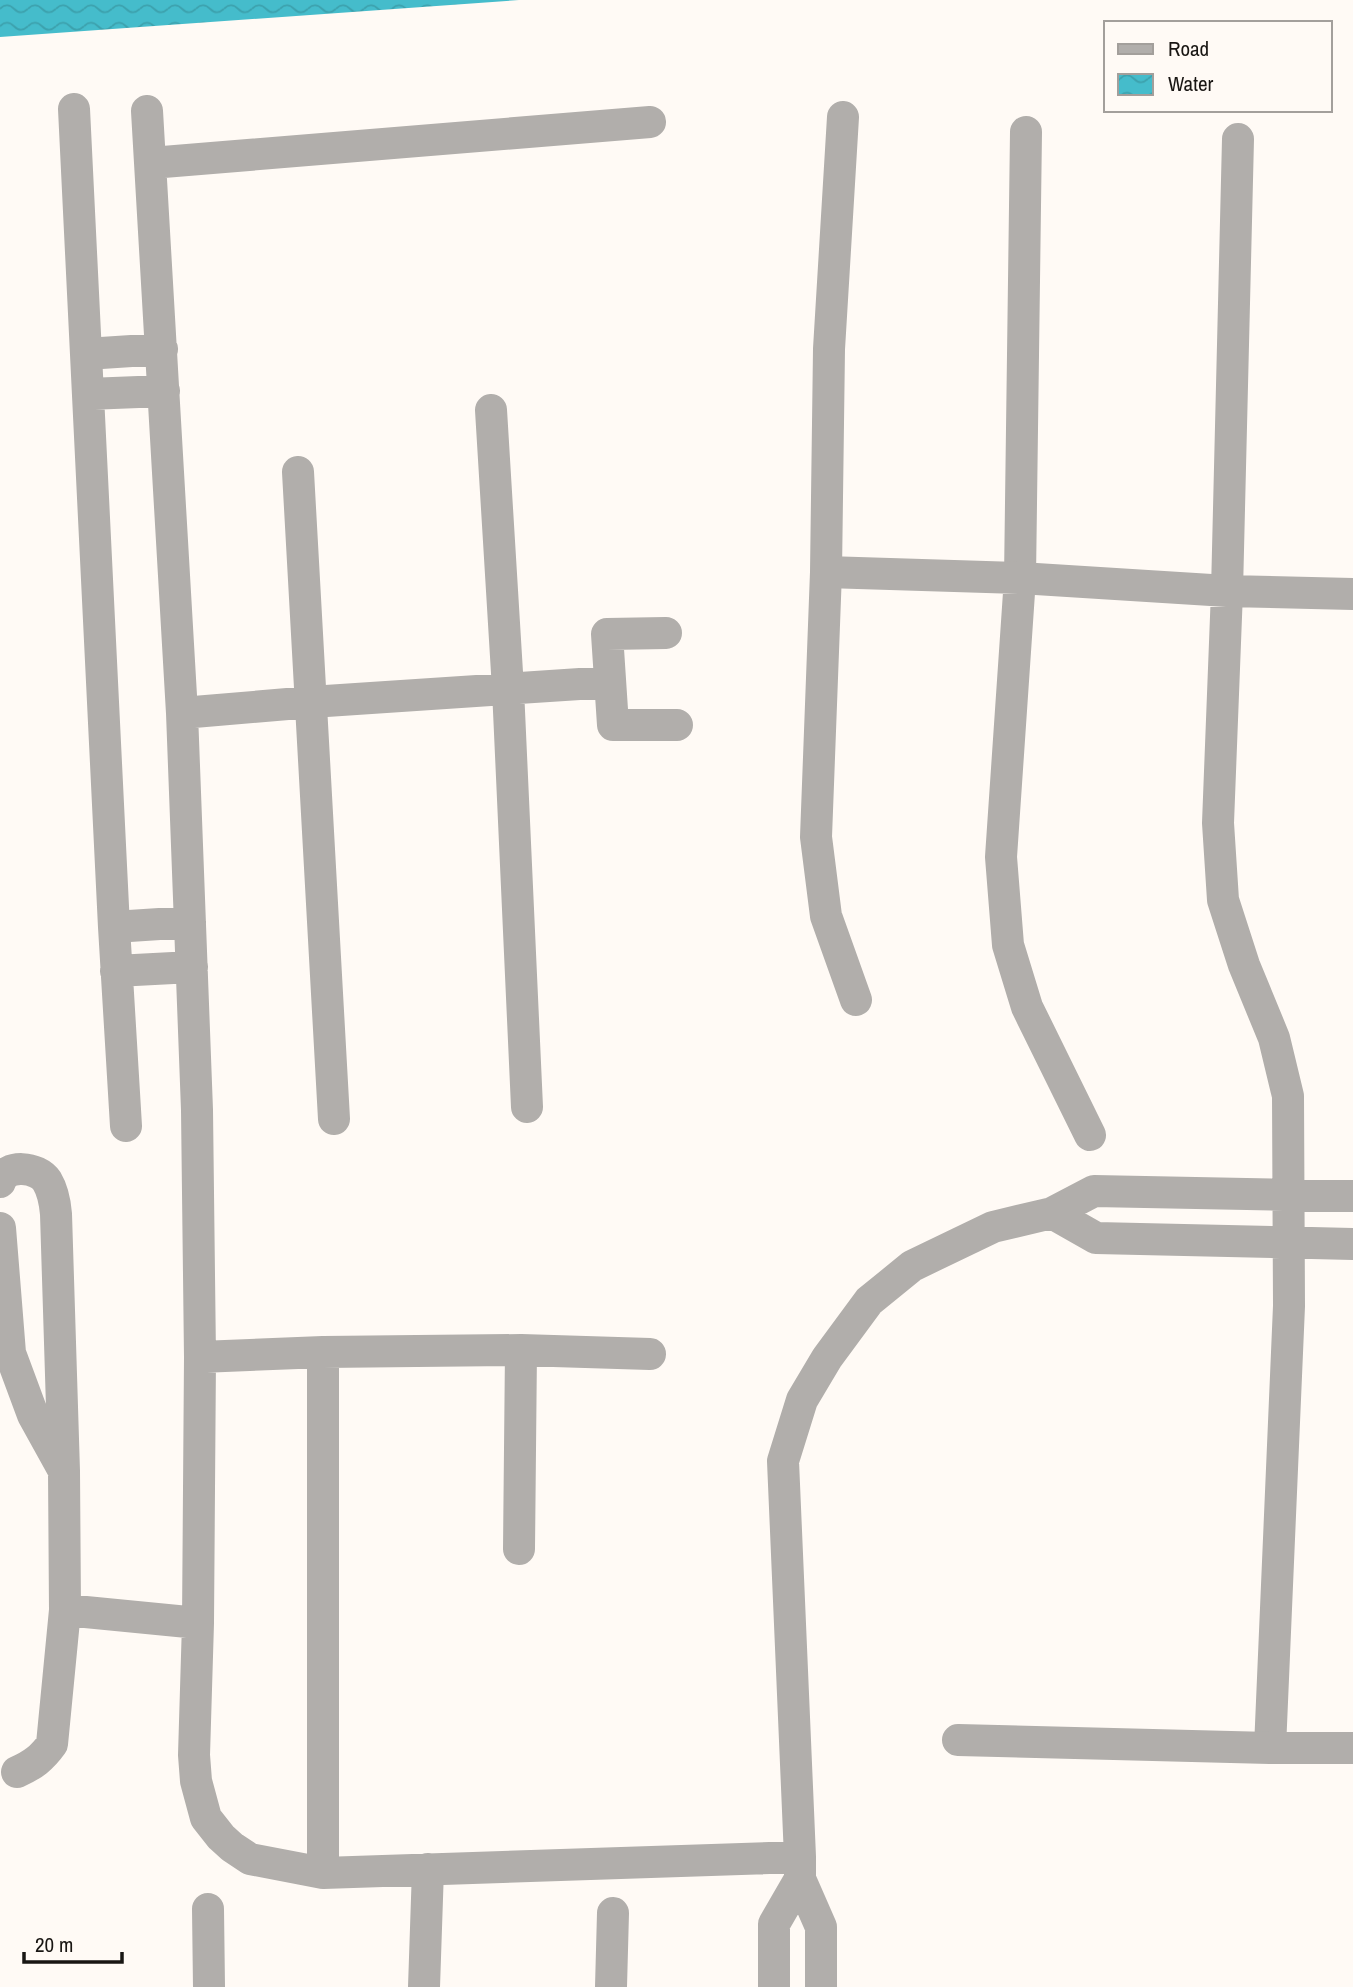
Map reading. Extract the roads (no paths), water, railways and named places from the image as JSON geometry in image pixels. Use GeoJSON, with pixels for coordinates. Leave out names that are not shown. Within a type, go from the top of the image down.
{"type":"FeatureCollection","features":[{"type":"Feature","properties":{"kind":"street"},"geometry":{"type":"LineString","coordinates":[[74,109],[126,1126]]}},
{"type":"Feature","properties":{"kind":"street"},"geometry":{"type":"LineString","coordinates":[[147,111],[182,713],[197,1110],[200,1357],[194,1755],[196,1781],[206,1818],[221,1837],[250,1859],[323,1873],[428,1869],[800,1868]]}},
{"type":"Feature","properties":{"kind":"street"},"geometry":{"type":"LineString","coordinates":[[843,117],[829,349],[826,572],[816,837],[826,916],[856,1000]]}},
{"type":"Feature","properties":{"kind":"street"},"geometry":{"type":"LineString","coordinates":[[151,163],[650,122]]}},
{"type":"Feature","properties":{"kind":"street"},"geometry":{"type":"LineString","coordinates":[[1026,132],[1020,578],[1001,857],[1008,945],[1027,1007],[1090,1135]]}},
{"type":"Feature","properties":{"kind":"street"},"geometry":{"type":"LineString","coordinates":[[1238,139],[1219,823],[1223,900],[1244,965],[1274,1038],[1288,1096],[1289,1306],[1270,1748]]}},
{"type":"Feature","properties":{"kind":"street"},"geometry":{"type":"LineString","coordinates":[[86,354],[162,349]]}},
{"type":"Feature","properties":{"kind":"street"},"geometry":{"type":"LineString","coordinates":[[88,394],[164,391]]}},
{"type":"Feature","properties":{"kind":"street"},"geometry":{"type":"LineString","coordinates":[[491,410],[508,689],[527,1107]]}},
{"type":"Feature","properties":{"kind":"street"},"geometry":{"type":"LineString","coordinates":[[298,472],[334,1119]]}},
{"type":"Feature","properties":{"kind":"street"},"geometry":{"type":"LineString","coordinates":[[826,572],[1020,578],[1227,591],[1353,594]]}},
{"type":"Feature","properties":{"kind":"street"},"geometry":{"type":"LineString","coordinates":[[666,633],[607,634],[613,725],[677,724]]}},
{"type":"Feature","properties":{"kind":"street"},"geometry":{"type":"LineString","coordinates":[[182,713],[610,682]]}},
{"type":"Feature","properties":{"kind":"street"},"geometry":{"type":"LineString","coordinates":[[114,927],[190,922]]}},
{"type":"Feature","properties":{"kind":"street"},"geometry":{"type":"LineString","coordinates":[[116,971],[192,967]]}},
{"type":"Feature","properties":{"kind":"street"},"geometry":{"type":"LineString","coordinates":[[0,1182],[10,1171],[20,1169],[42,1175],[54,1197],[64,1471],[65,1610],[52,1744],[33,1765],[18,1772]]}},
{"type":"Feature","properties":{"kind":"street"},"geometry":{"type":"LineString","coordinates":[[821,1987],[821,1927],[800,1868],[783,1461],[802,1400],[827,1358],[869,1301],[912,1266],[993,1227],[1052,1213],[1094,1191],[1353,1196]]}},
{"type":"Feature","properties":{"kind":"street"},"geometry":{"type":"LineString","coordinates":[[1052,1213],[1096,1238],[1353,1244]]}},
{"type":"Feature","properties":{"kind":"street"},"geometry":{"type":"LineString","coordinates":[[0,1228],[10,1353],[33,1415],[64,1471]]}},
{"type":"Feature","properties":{"kind":"street"},"geometry":{"type":"LineString","coordinates":[[200,1357],[323,1352],[521,1350],[650,1354]]}},
{"type":"Feature","properties":{"kind":"street"},"geometry":{"type":"LineString","coordinates":[[519,1549],[521,1350]]}},
{"type":"Feature","properties":{"kind":"street"},"geometry":{"type":"LineString","coordinates":[[323,1352],[323,1873]]}},
{"type":"Feature","properties":{"kind":"street"},"geometry":{"type":"LineString","coordinates":[[65,1610],[198,1623]]}},
{"type":"Feature","properties":{"kind":"street"},"geometry":{"type":"LineString","coordinates":[[958,1740],[1353,1748]]}},
{"type":"Feature","properties":{"kind":"street"},"geometry":{"type":"LineString","coordinates":[[774,1987],[774,1924],[800,1868]]}},
{"type":"Feature","properties":{"kind":"street"},"geometry":{"type":"LineString","coordinates":[[424,1987],[428,1869]]}},
{"type":"Feature","properties":{"kind":"street"},"geometry":{"type":"LineString","coordinates":[[208,1909],[209,1987]]}},
{"type":"Feature","properties":{"kind":"street"},"geometry":{"type":"LineString","coordinates":[[611,1987],[613,1913]]}},
{"type":"Feature","properties":{"kind":"water"},"geometry":{"type":"Polygon","coordinates":[[[0,0],[519,0],[0,37],[0,0]]]}}]}
